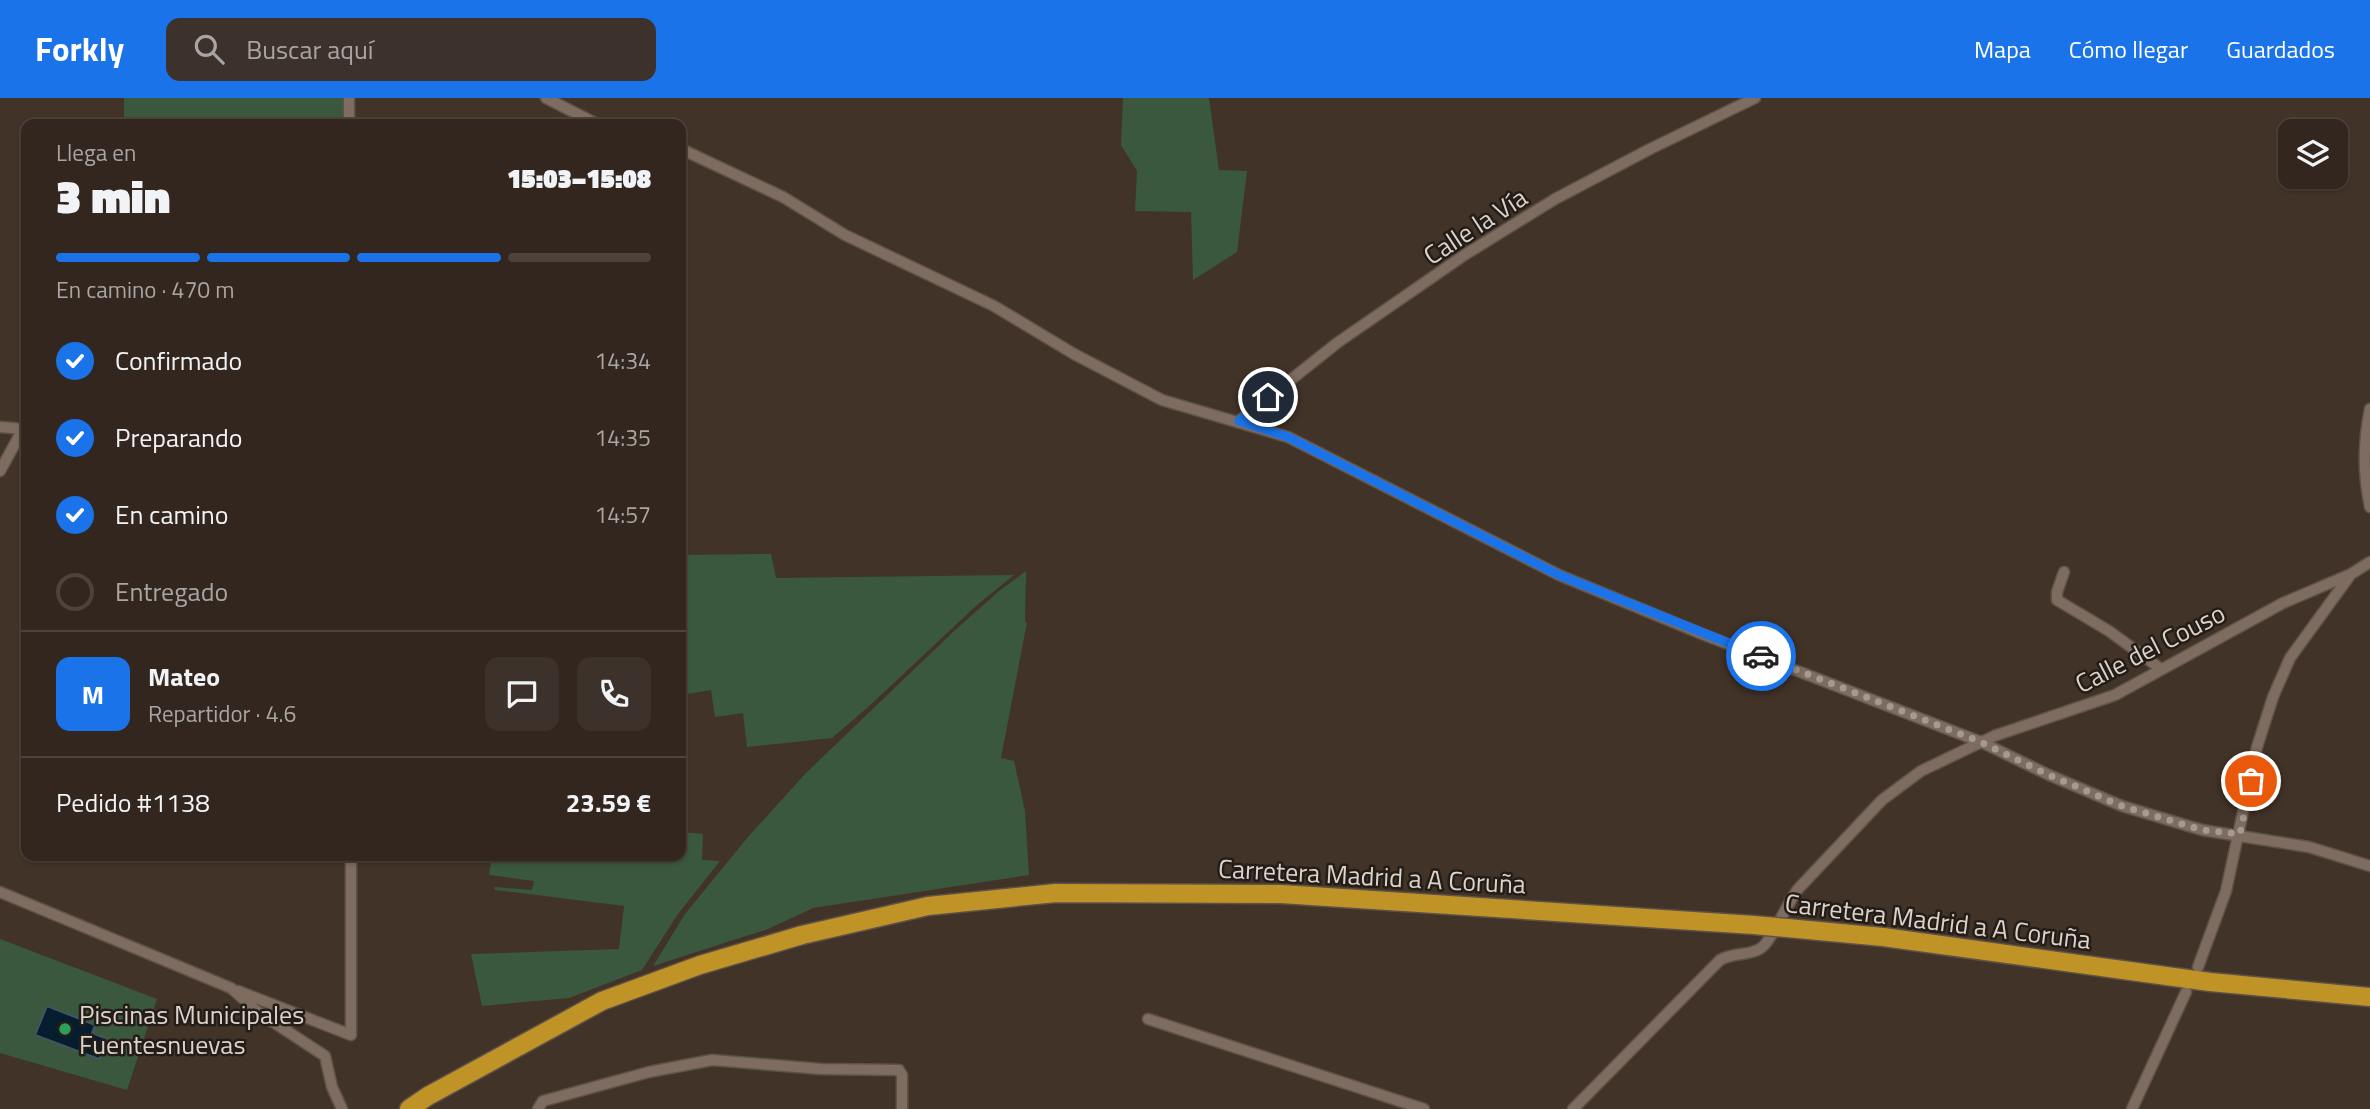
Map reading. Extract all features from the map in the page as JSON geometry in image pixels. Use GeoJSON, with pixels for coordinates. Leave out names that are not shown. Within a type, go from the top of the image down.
{"type":"FeatureCollection","features":[{"type":"Feature","properties":{"kind":"highway","name":"Carretera Madrid a A Coruña"},"geometry":{"type":"LineString","coordinates":[[409,1109],[602,1001],[700,965],[802,935],[929,906],[1056,893],[1281,894],[1754,925],[1779,932],[1896,938],[2210,982],[2370,997]]}},
{"type":"Feature","properties":{"kind":"street"},"geometry":{"type":"LineString","coordinates":[[349,98],[349,119]]}},
{"type":"Feature","properties":{"kind":"street"},"geometry":{"type":"LineString","coordinates":[[546,98],[587,119]]}},
{"type":"Feature","properties":{"kind":"street","name":"Calle la Vía"},"geometry":{"type":"LineString","coordinates":[[1239,421],[1337,343],[1466,254],[1555,199],[1755,98]]}},
{"type":"Feature","properties":{"kind":"street"},"geometry":{"type":"LineString","coordinates":[[686,151],[783,197],[845,235],[994,306],[1074,354],[1161,400],[1288,437],[1559,575],[1981,742],[2122,806],[2202,830],[2240,834],[2309,848],[2370,866]]}},
{"type":"Feature","properties":{"kind":"street"},"geometry":{"type":"LineString","coordinates":[[2370,410],[2364,438],[2363,463],[2370,508]]}},
{"type":"Feature","properties":{"kind":"street"},"geometry":{"type":"LineString","coordinates":[[0,427],[21,429]]}},
{"type":"Feature","properties":{"kind":"street"},"geometry":{"type":"LineString","coordinates":[[0,471],[21,434]]}},
{"type":"Feature","properties":{"kind":"street","name":"Calle del Couso"},"geometry":{"type":"LineString","coordinates":[[1779,932],[1793,895],[1882,800],[1917,774],[1981,742],[2115,695],[2283,603],[2370,562]]}},
{"type":"Feature","properties":{"kind":"street"},"geometry":{"type":"LineString","coordinates":[[2064,572],[2057,600],[2109,631],[2161,668]]}},
{"type":"Feature","properties":{"kind":"street"},"geometry":{"type":"LineString","coordinates":[[2198,967],[2226,891],[2257,747],[2287,665],[2351,573]]}},
{"type":"Feature","properties":{"kind":"street"},"geometry":{"type":"LineString","coordinates":[[0,892],[351,1035],[351,861]]}},
{"type":"Feature","properties":{"kind":"street"},"geometry":{"type":"LineString","coordinates":[[1573,1109],[1720,960],[1730,954],[1751,953],[1761,949],[1779,932]]}},
{"type":"Feature","properties":{"kind":"street"},"geometry":{"type":"LineString","coordinates":[[231,988],[258,1012],[325,1056],[332,1087],[342,1109]]}},
{"type":"Feature","properties":{"kind":"street"},"geometry":{"type":"LineString","coordinates":[[2132,1109],[2186,992]]}},
{"type":"Feature","properties":{"kind":"street"},"geometry":{"type":"LineString","coordinates":[[1148,1019],[1424,1109]]}},
{"type":"Feature","properties":{"kind":"street"},"geometry":{"type":"LineString","coordinates":[[538,1109],[544,1101],[649,1072],[712,1060],[821,1069],[899,1070],[902,1075],[902,1109]]}},
{"type":"Feature","properties":{"kind":"green space"},"geometry":{"type":"Polygon","coordinates":[[[124,98],[347,98],[347,119],[124,119],[124,98]]]}},
{"type":"Feature","properties":{"kind":"green space"},"geometry":{"type":"Polygon","coordinates":[[[1123,98],[1209,98],[1219,170],[1247,171],[1237,252],[1193,280],[1191,212],[1135,211],[1137,171],[1121,145],[1123,98]]]}},
{"type":"Feature","properties":{"kind":"green space"},"geometry":{"type":"Polygon","coordinates":[[[771,554],[776,578],[1014,575],[977,605],[832,738],[747,747],[743,713],[715,717],[711,690],[686,694],[686,555],[771,554]]]}},
{"type":"Feature","properties":{"kind":"green space"},"geometry":{"type":"Polygon","coordinates":[[[1026,571],[1027,622],[1001,758],[1014,761],[1025,811],[1029,875],[813,908],[768,929],[653,966],[685,914],[748,837],[806,773],[953,632],[1026,571]]]}},
{"type":"Feature","properties":{"kind":"green space"},"geometry":{"type":"Polygon","coordinates":[[[686,832],[703,834],[702,860],[720,861],[678,914],[642,970],[569,998],[482,1006],[471,954],[619,949],[624,906],[495,890],[494,887],[532,890],[534,881],[489,875],[491,861],[686,861],[686,832]]]}},
{"type":"Feature","properties":{"kind":"green space"},"geometry":{"type":"Polygon","coordinates":[[[0,939],[157,999],[127,1090],[0,1053],[0,939]]]}},
{"type":"Feature","properties":{"kind":"water","name":"Piscinas Municipales Fuentesnuevas"},"geometry":{"type":"Polygon","coordinates":[[[47,1006],[95,1025],[92,1033],[107,1039],[99,1059],[35,1035],[47,1006]]]}},
{"type":"Feature","properties":{"kind":"way so far"},"geometry":{"type":"LineString","coordinates":[[1761,656],[1981,742],[2122,806],[2202,830],[2240,834],[2251,781]]}},
{"type":"Feature","properties":{"kind":"place","name":"Piscinas Municipales Fuentesnuevas"},"geometry":{"type":"Point","coordinates":[65,1029]}},
{"type":"Feature","properties":{"kind":"route"},"geometry":{"type":"LineString","coordinates":[[1268,397],[1239,421],[1288,437],[1559,575],[1761,656]]}}]}
